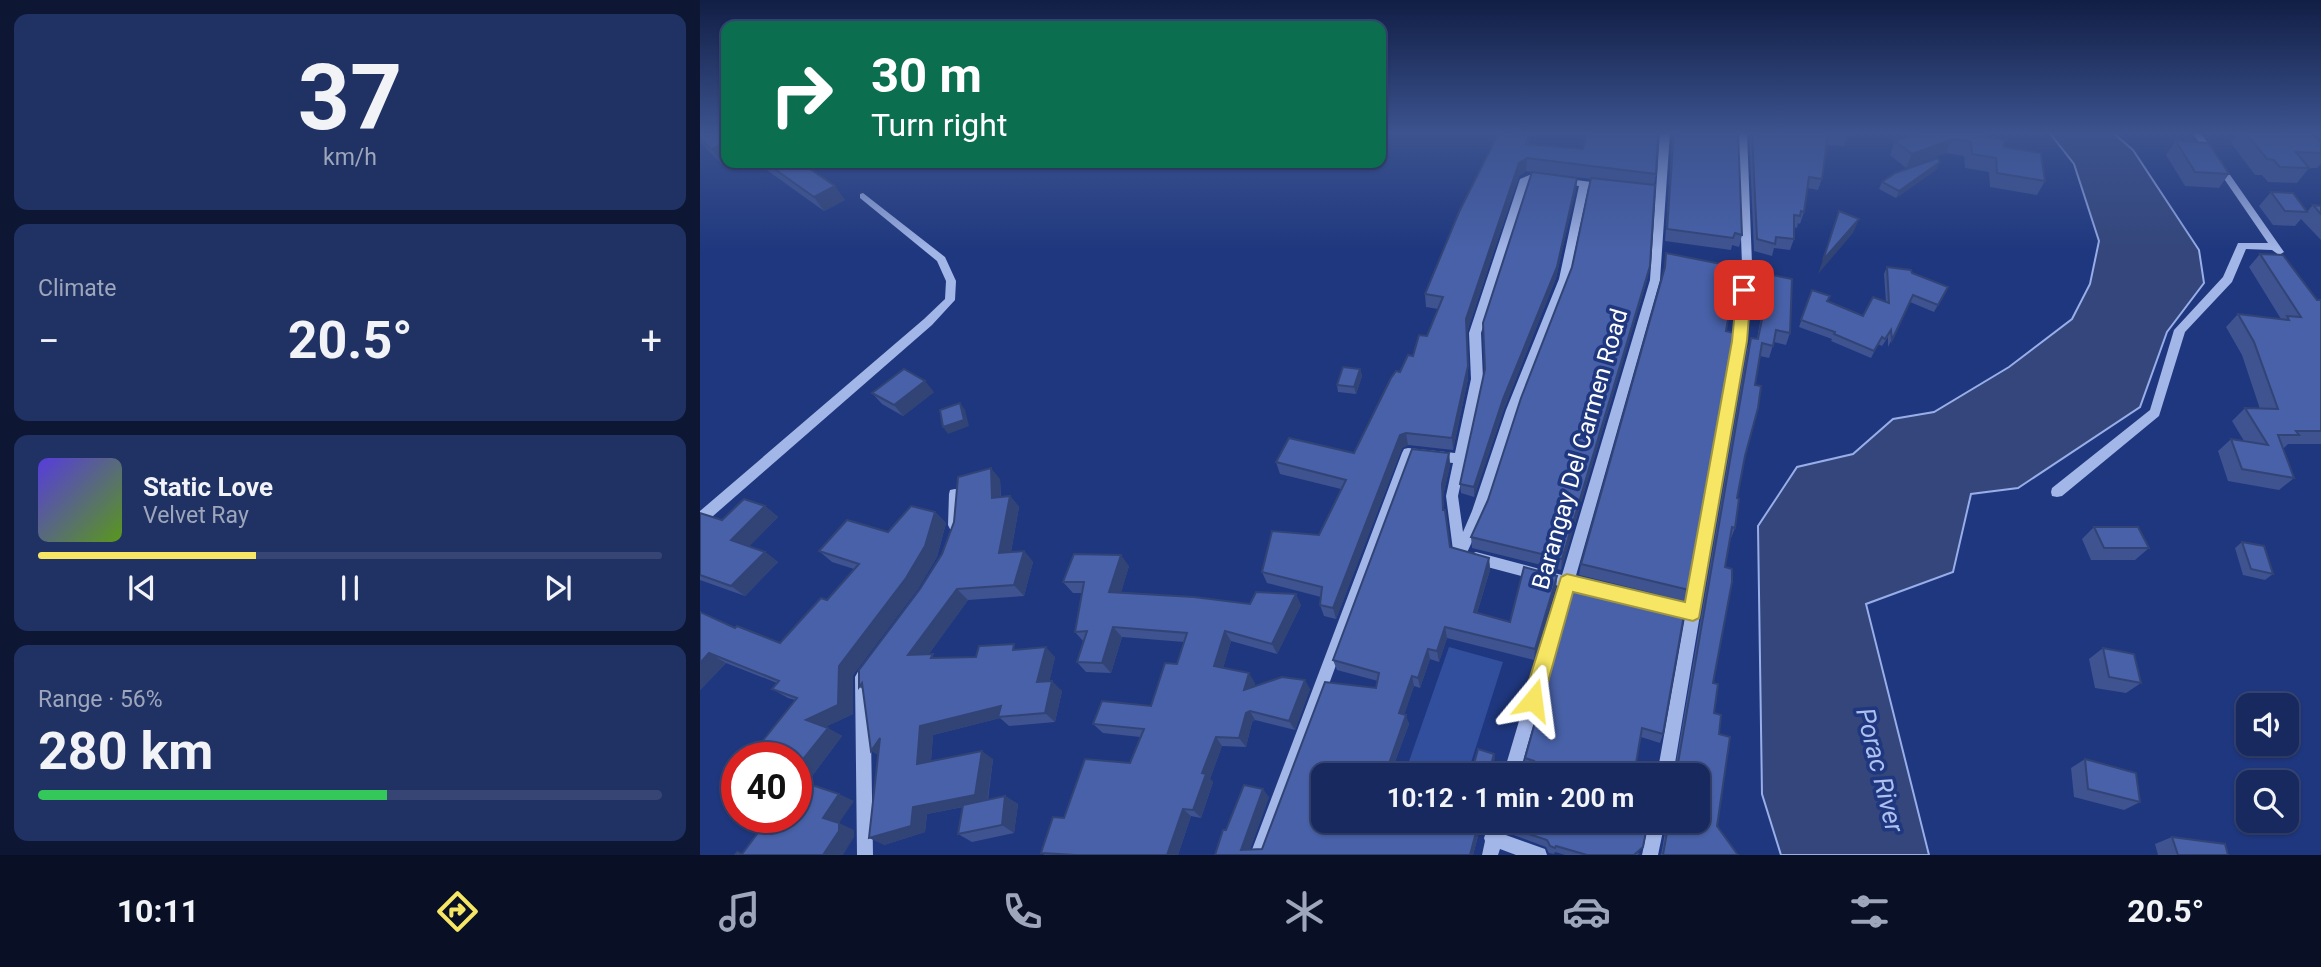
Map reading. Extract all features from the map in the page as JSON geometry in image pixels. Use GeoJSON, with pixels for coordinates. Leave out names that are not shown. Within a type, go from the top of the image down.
{"type":"FeatureCollection","features":[{"type":"Feature","properties":{"kind":"street","name":"Barangay Del Carmen Road"},"geometry":{"type":"LineString","coordinates":[[1514,763],[1655,280],[1654,193],[1658,172]]}},
{"type":"Feature","properties":{"kind":"street"},"geometry":{"type":"LineString","coordinates":[[1667,763],[1686,611],[1740,341],[1747,264],[1744,172]]}},
{"type":"Feature","properties":{"kind":"street"},"geometry":{"type":"LineString","coordinates":[[2224,172],[2283,258]]}},
{"type":"Feature","properties":{"kind":"street"},"geometry":{"type":"LineString","coordinates":[[1459,554],[1452,496],[1477,379],[1475,332],[1525,179],[1532,177],[1622,189]]}},
{"type":"Feature","properties":{"kind":"street"},"geometry":{"type":"LineString","coordinates":[[1459,554],[1479,511],[1512,410],[1564,279],[1584,184]]}},
{"type":"Feature","properties":{"kind":"street"},"geometry":{"type":"LineString","coordinates":[[700,519],[918,331],[950,300],[951,281],[941,259],[863,196]]}},
{"type":"Feature","properties":{"kind":"street"},"geometry":{"type":"LineString","coordinates":[[2057,492],[2155,413],[2180,330],[2228,279],[2242,245],[2276,247]]}},
{"type":"Feature","properties":{"kind":"street"},"geometry":{"type":"LineString","coordinates":[[1258,855],[1408,453],[1460,459]]}},
{"type":"Feature","properties":{"kind":"street"},"geometry":{"type":"LineString","coordinates":[[952,541],[956,532],[955,494]]}},
{"type":"Feature","properties":{"kind":"street"},"geometry":{"type":"LineString","coordinates":[[1459,554],[1592,589]]}},
{"type":"Feature","properties":{"kind":"street"},"geometry":{"type":"LineString","coordinates":[[865,855],[862,677],[877,656]]}},
{"type":"Feature","properties":{"kind":"street"},"geometry":{"type":"LineString","coordinates":[[1650,855],[1655,833]]}},
{"type":"Feature","properties":{"kind":"street"},"geometry":{"type":"LineString","coordinates":[[1491,847],[1539,855]]}},
{"type":"Feature","properties":{"kind":"shaded area"},"geometry":{"type":"Polygon","coordinates":[[[1449,647],[1503,662],[1471,763],[1408,763],[1449,647]]]}},
{"type":"Feature","properties":{"kind":"water","name":"Porac River"},"geometry":{"type":"Polygon","coordinates":[[[2077,172],[2147,172],[2199,250],[2204,283],[2167,332],[2140,407],[2018,488],[1971,494],[1953,572],[1866,604],[1929,855],[1781,855],[1762,794],[1758,526],[1797,467],[1853,454],[1893,419],[1934,412],[2009,367],[2072,319],[2090,284],[2099,241],[2077,172]]]}},
{"type":"Feature","properties":{"kind":"building"},"geometry":{"type":"Polygon","coordinates":[[[779,172],[814,172],[835,186],[814,197],[779,172]]]}},
{"type":"Feature","properties":{"kind":"building"},"geometry":{"type":"Polygon","coordinates":[[[1479,172],[1516,172],[1466,319],[1468,366],[1452,438],[1406,433],[1400,435],[1333,608],[1320,605],[1322,587],[1262,572],[1272,531],[1319,535],[1346,480],[1276,462],[1289,438],[1354,453],[1391,378],[1396,371],[1400,372],[1408,355],[1413,356],[1419,335],[1427,336],[1443,297],[1425,294],[1459,212],[1479,172]]]}},
{"type":"Feature","properties":{"kind":"building"},"geometry":{"type":"Polygon","coordinates":[[[1532,172],[1577,178],[1557,267],[1503,399],[1474,487],[1460,484],[1485,369],[1483,323],[1532,172]]]}},
{"type":"Feature","properties":{"kind":"building"},"geometry":{"type":"Polygon","coordinates":[[[1671,172],[1740,172],[1742,235],[1735,233],[1733,238],[1667,229],[1671,172]]]}},
{"type":"Feature","properties":{"kind":"building"},"geometry":{"type":"Polygon","coordinates":[[[1754,172],[1823,172],[1822,179],[1809,177],[1804,212],[1801,211],[1800,216],[1794,215],[1794,239],[1776,237],[1775,244],[1757,239],[1754,172]]]}},
{"type":"Feature","properties":{"kind":"building"},"geometry":{"type":"Polygon","coordinates":[[[1926,172],[1899,191],[1882,182],[1895,173],[1926,172]]]}},
{"type":"Feature","properties":{"kind":"building"},"geometry":{"type":"Polygon","coordinates":[[[2044,172],[2045,181],[1997,173],[2044,172]]]}},
{"type":"Feature","properties":{"kind":"building"},"geometry":{"type":"Polygon","coordinates":[[[2195,172],[2228,172],[2229,174],[2195,172]]]}},
{"type":"Feature","properties":{"kind":"building"},"geometry":{"type":"Polygon","coordinates":[[[1591,178],[1655,185],[1650,266],[1562,559],[1471,537],[1488,500],[1521,398],[1572,267],[1591,178]]]}},
{"type":"Feature","properties":{"kind":"building"},"geometry":{"type":"Polygon","coordinates":[[[2271,192],[2293,193],[2307,212],[2285,211],[2271,192]]]}},
{"type":"Feature","properties":{"kind":"building"},"geometry":{"type":"Polygon","coordinates":[[[2313,205],[2321,206],[2321,214],[2313,205]]]}},
{"type":"Feature","properties":{"kind":"building"},"geometry":{"type":"Polygon","coordinates":[[[1839,211],[1859,219],[1823,260],[1839,211]]]}},
{"type":"Feature","properties":{"kind":"building"},"geometry":{"type":"Polygon","coordinates":[[[1666,253],[1741,268],[1738,298],[1732,297],[1726,331],[1734,333],[1689,590],[1581,564],[1665,267],[1666,253]]]}},
{"type":"Feature","properties":{"kind":"building"},"geometry":{"type":"Polygon","coordinates":[[[2260,254],[2283,255],[2317,300],[2321,300],[2321,431],[2296,431],[2299,435],[2278,435],[2294,478],[2242,469],[2231,439],[2268,445],[2245,408],[2278,409],[2254,342],[2238,314],[2289,320],[2287,316],[2301,317],[2260,254]]]}},
{"type":"Feature","properties":{"kind":"building"},"geometry":{"type":"Polygon","coordinates":[[[1887,267],[1911,270],[1912,273],[1948,287],[1938,305],[1913,295],[1892,340],[1891,330],[1885,339],[1882,337],[1874,351],[1834,334],[1835,332],[1801,320],[1812,290],[1830,296],[1827,301],[1863,316],[1873,297],[1889,303],[1887,267]]]}},
{"type":"Feature","properties":{"kind":"building"},"geometry":{"type":"Polygon","coordinates":[[[1757,272],[1792,279],[1790,333],[1776,330],[1773,346],[1762,343],[1755,385],[1761,386],[1758,408],[1745,456],[1737,498],[1735,528],[1732,527],[1725,567],[1732,569],[1732,582],[1713,683],[1718,684],[1714,713],[1721,715],[1719,734],[1730,737],[1717,826],[1738,855],[1663,855],[1667,833],[1710,833],[1710,763],[1678,763],[1751,338],[1758,339],[1765,305],[1754,303],[1757,272]]]}},
{"type":"Feature","properties":{"kind":"building"},"geometry":{"type":"Polygon","coordinates":[[[1343,367],[1360,369],[1354,387],[1337,385],[1343,367]]]}},
{"type":"Feature","properties":{"kind":"building"},"geometry":{"type":"Polygon","coordinates":[[[904,369],[925,381],[894,405],[872,393],[904,369]]]}},
{"type":"Feature","properties":{"kind":"building"},"geometry":{"type":"Polygon","coordinates":[[[960,403],[964,420],[943,427],[940,410],[960,403]]]}},
{"type":"Feature","properties":{"kind":"building"},"geometry":{"type":"Polygon","coordinates":[[[1412,449],[1449,453],[1442,484],[1443,510],[1450,547],[1489,558],[1474,612],[1510,622],[1524,567],[1557,576],[1535,649],[1445,627],[1437,651],[1428,649],[1418,678],[1412,676],[1399,713],[1406,715],[1389,763],[1311,763],[1311,833],[1476,833],[1470,855],[1215,855],[1223,830],[1226,830],[1244,785],[1263,789],[1241,850],[1262,849],[1325,682],[1376,688],[1379,673],[1333,660],[1412,449]]]}},
{"type":"Feature","properties":{"kind":"building"},"geometry":{"type":"Polygon","coordinates":[[[991,468],[992,498],[1010,496],[999,553],[1024,551],[1014,585],[957,589],[908,655],[933,654],[931,658],[976,657],[979,646],[1014,644],[1013,650],[1046,647],[1037,682],[1052,681],[1045,713],[998,717],[1001,706],[920,726],[917,764],[982,751],[975,795],[913,807],[911,826],[869,838],[880,738],[871,751],[862,683],[859,687],[859,670],[920,589],[942,554],[954,522],[958,477],[991,468]]]}},
{"type":"Feature","properties":{"kind":"building"},"geometry":{"type":"Polygon","coordinates":[[[744,499],[765,506],[731,540],[765,552],[731,586],[700,575],[700,513],[722,520],[744,499]]]}},
{"type":"Feature","properties":{"kind":"building"},"geometry":{"type":"Polygon","coordinates":[[[911,506],[935,512],[925,546],[906,578],[839,666],[838,705],[806,720],[828,728],[812,748],[812,742],[762,742],[797,698],[772,689],[779,681],[709,653],[700,663],[700,612],[735,628],[737,626],[780,643],[821,598],[827,600],[859,564],[819,551],[847,520],[888,532],[911,506]]]}},
{"type":"Feature","properties":{"kind":"building"},"geometry":{"type":"Polygon","coordinates":[[[2094,527],[2138,527],[2149,548],[2104,548],[2094,527]]]}},
{"type":"Feature","properties":{"kind":"building"},"geometry":{"type":"Polygon","coordinates":[[[2242,542],[2264,546],[2273,574],[2251,569],[2242,542]]]}},
{"type":"Feature","properties":{"kind":"building"},"geometry":{"type":"Polygon","coordinates":[[[1074,554],[1121,555],[1109,592],[1194,597],[1250,604],[1256,592],[1296,594],[1272,644],[1225,631],[1214,666],[1249,673],[1244,690],[1282,677],[1305,680],[1289,721],[1250,711],[1246,713],[1239,738],[1216,737],[1202,773],[1206,774],[1193,810],[1183,809],[1167,855],[1041,853],[1053,817],[1064,818],[1085,759],[1130,763],[1144,729],[1093,724],[1102,701],[1151,706],[1165,663],[1177,664],[1187,633],[1113,627],[1102,663],[1077,662],[1087,631],[1075,632],[1084,582],[1063,582],[1074,554]]]}},
{"type":"Feature","properties":{"kind":"building"},"geometry":{"type":"Polygon","coordinates":[[[1575,581],[1685,609],[1663,734],[1642,728],[1636,763],[1533,763],[1525,758],[1575,581]]]}},
{"type":"Feature","properties":{"kind":"building"},"geometry":{"type":"Polygon","coordinates":[[[2103,648],[2134,654],[2141,683],[2109,677],[2103,648]]]}},
{"type":"Feature","properties":{"kind":"building"},"geometry":{"type":"Polygon","coordinates":[[[1478,749],[1494,754],[1491,763],[1474,763],[1478,749]]]}},
{"type":"Feature","properties":{"kind":"building"},"geometry":{"type":"Polygon","coordinates":[[[2085,759],[2136,773],[2140,802],[2088,789],[2085,759]]]}},
{"type":"Feature","properties":{"kind":"building"},"geometry":{"type":"Polygon","coordinates":[[[812,785],[839,794],[823,818],[839,823],[839,831],[823,855],[735,855],[737,852],[742,854],[758,833],[812,833],[812,785]]]}},
{"type":"Feature","properties":{"kind":"building"},"geometry":{"type":"Polygon","coordinates":[[[1005,796],[1002,825],[958,834],[963,805],[1005,796]]]}},
{"type":"Feature","properties":{"kind":"building"},"geometry":{"type":"Polygon","coordinates":[[[1526,833],[1646,833],[1643,847],[1634,855],[1587,855],[1556,846],[1555,848],[1550,846],[1547,840],[1526,833]]]}},
{"type":"Feature","properties":{"kind":"building"},"geometry":{"type":"Polygon","coordinates":[[[2172,837],[2225,844],[2228,855],[2178,855],[2172,837]]]}},
{"type":"Feature","properties":{"kind":"route"},"geometry":{"type":"LineString","coordinates":[[1533,700],[1567,583],[1693,612],[1740,341],[1744,290]]}}]}
